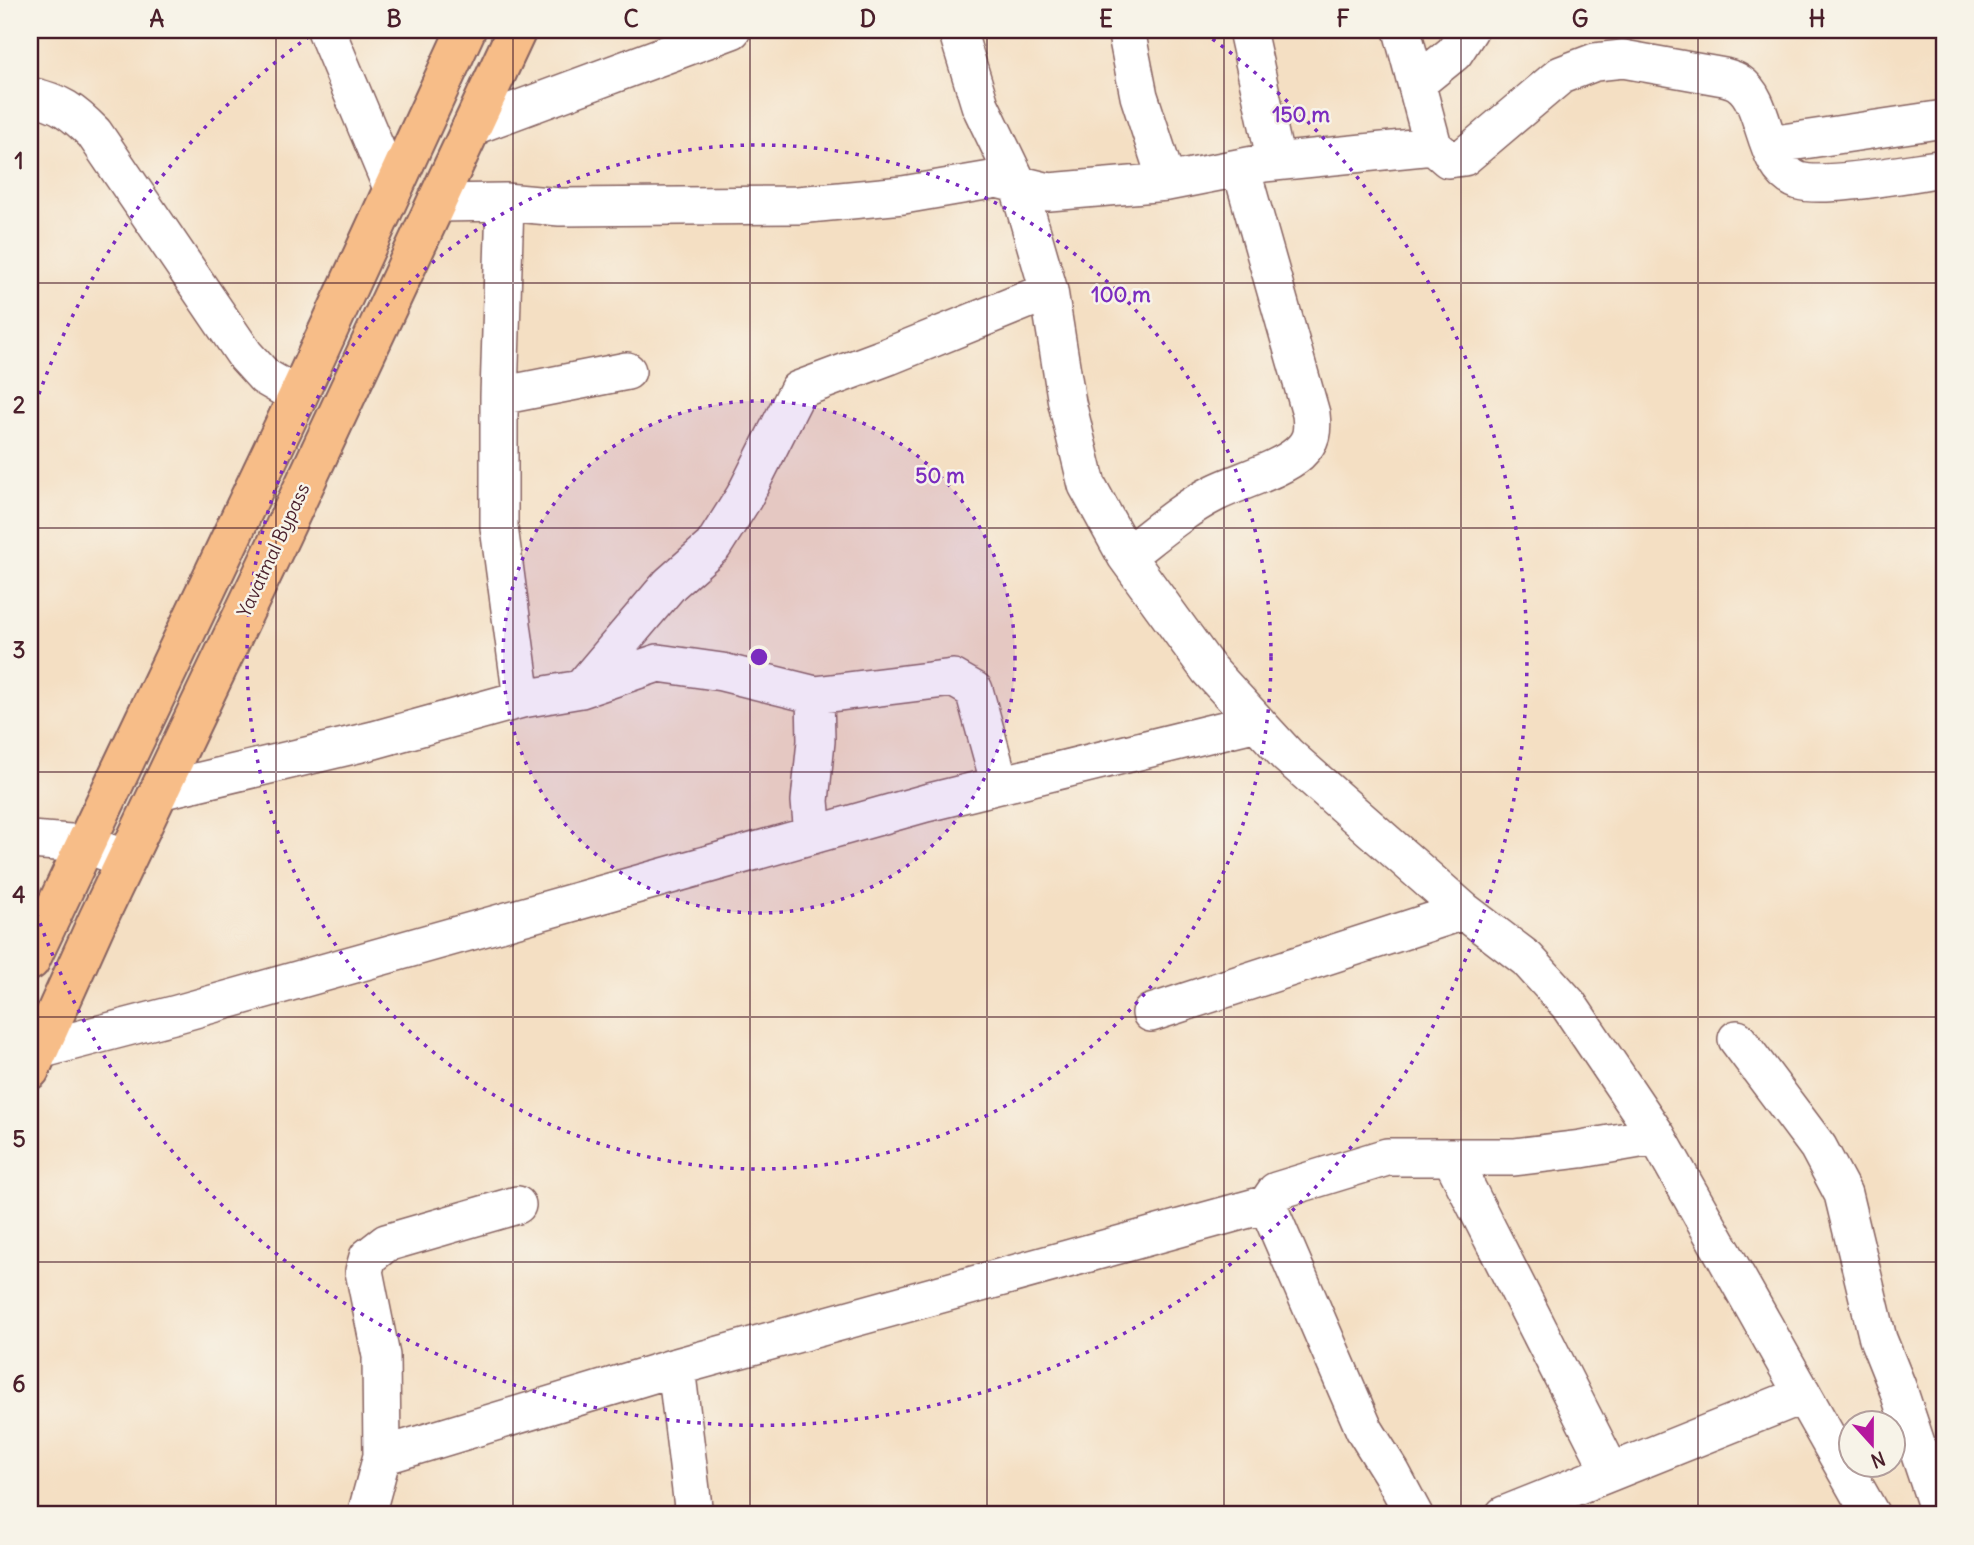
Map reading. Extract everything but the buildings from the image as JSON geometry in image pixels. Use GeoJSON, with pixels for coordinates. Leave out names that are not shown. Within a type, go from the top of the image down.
{"type":"FeatureCollection","features":[{"type":"Feature","properties":{"kind":"main road","name":"Yavatmal Bypass"},"geometry":{"type":"LineString","coordinates":[[34,1060],[517,30]]}},
{"type":"Feature","properties":{"kind":"main road"},"geometry":{"type":"LineString","coordinates":[[30,961],[393,190],[456,37]]}},
{"type":"Feature","properties":{"kind":"street"},"geometry":{"type":"LineString","coordinates":[[326,30],[393,190]]}},
{"type":"Feature","properties":{"kind":"street"},"geometry":{"type":"LineString","coordinates":[[471,127],[732,30]]}},
{"type":"Feature","properties":{"kind":"street"},"geometry":{"type":"LineString","coordinates":[[957,30],[980,105],[1018,184],[1049,291],[1067,403],[1087,485],[1126,556],[1209,670],[1287,755],[1464,911],[1527,959],[1568,1004],[1657,1136],[1871,1515]]}},
{"type":"Feature","properties":{"kind":"street"},"geometry":{"type":"LineString","coordinates":[[1126,30],[1139,96],[1167,182]]}},
{"type":"Feature","properties":{"kind":"street"},"geometry":{"type":"LineString","coordinates":[[1126,556],[1187,509],[1297,455],[1310,442],[1313,429],[1259,165],[1247,30]]}},
{"type":"Feature","properties":{"kind":"street"},"geometry":{"type":"LineString","coordinates":[[1402,30],[1433,146],[1448,159],[1464,157],[1562,75],[1595,62],[1623,59],[1724,76],[1739,83],[1748,92],[1778,166],[1788,176],[1802,182],[1827,183],[1944,168]]}},
{"type":"Feature","properties":{"kind":"street"},"geometry":{"type":"LineString","coordinates":[[1416,83],[1454,53],[1469,30]]}},
{"type":"Feature","properties":{"kind":"street"},"geometry":{"type":"LineString","coordinates":[[30,96],[46,99],[73,113],[94,133],[245,355],[265,377],[298,396]]}},
{"type":"Feature","properties":{"kind":"street"},"geometry":{"type":"LineString","coordinates":[[1770,145],[1944,119]]}},
{"type":"Feature","properties":{"kind":"street"},"geometry":{"type":"LineString","coordinates":[[436,203],[505,202],[559,207],[798,205],[903,195],[997,179],[1049,192],[1167,182],[1259,165],[1433,146]]}},
{"type":"Feature","properties":{"kind":"street"},"geometry":{"type":"LineString","coordinates":[[505,202],[499,396],[499,527],[522,699]]}},
{"type":"Feature","properties":{"kind":"street"},"geometry":{"type":"LineString","coordinates":[[581,689],[670,584],[713,546],[744,497],[798,390],[1049,291]]}},
{"type":"Feature","properties":{"kind":"street"},"geometry":{"type":"LineString","coordinates":[[499,396],[627,371]]}},
{"type":"Feature","properties":{"kind":"street"},"geometry":{"type":"LineString","coordinates":[[159,791],[374,740],[522,699],[581,689],[658,663],[722,672],[815,695],[953,678],[974,690],[1000,785]]}},
{"type":"Feature","properties":{"kind":"street"},"geometry":{"type":"LineString","coordinates":[[813,835],[810,801],[816,741],[815,695]]}},
{"type":"Feature","properties":{"kind":"street"},"geometry":{"type":"LineString","coordinates":[[34,1060],[191,1010],[813,835],[1000,785],[1256,722]]}},
{"type":"Feature","properties":{"kind":"street"},"geometry":{"type":"LineString","coordinates":[[30,840],[84,844],[126,859]]}},
{"type":"Feature","properties":{"kind":"street"},"geometry":{"type":"LineString","coordinates":[[1151,1013],[1464,911]]}},
{"type":"Feature","properties":{"kind":"street"},"geometry":{"type":"LineString","coordinates":[[1737,1039],[1818,1147],[1843,1194],[1878,1339],[1898,1389],[1940,1515]]}},
{"type":"Feature","properties":{"kind":"street"},"geometry":{"type":"LineString","coordinates":[[382,1456],[677,1367],[1267,1204],[1276,1191],[1387,1157],[1514,1157],[1657,1136]]}},
{"type":"Feature","properties":{"kind":"street"},"geometry":{"type":"LineString","coordinates":[[1451,1157],[1611,1472]]}},
{"type":"Feature","properties":{"kind":"street"},"geometry":{"type":"LineString","coordinates":[[1267,1204],[1364,1429],[1414,1515]]}},
{"type":"Feature","properties":{"kind":"street"},"geometry":{"type":"LineString","coordinates":[[366,1515],[382,1456],[381,1356],[366,1288],[364,1270],[368,1257],[386,1243],[517,1205]]}},
{"type":"Feature","properties":{"kind":"street"},"geometry":{"type":"LineString","coordinates":[[677,1367],[694,1515]]}},
{"type":"Feature","properties":{"kind":"street"},"geometry":{"type":"LineString","coordinates":[[1504,1515],[1803,1395]]}}]}
